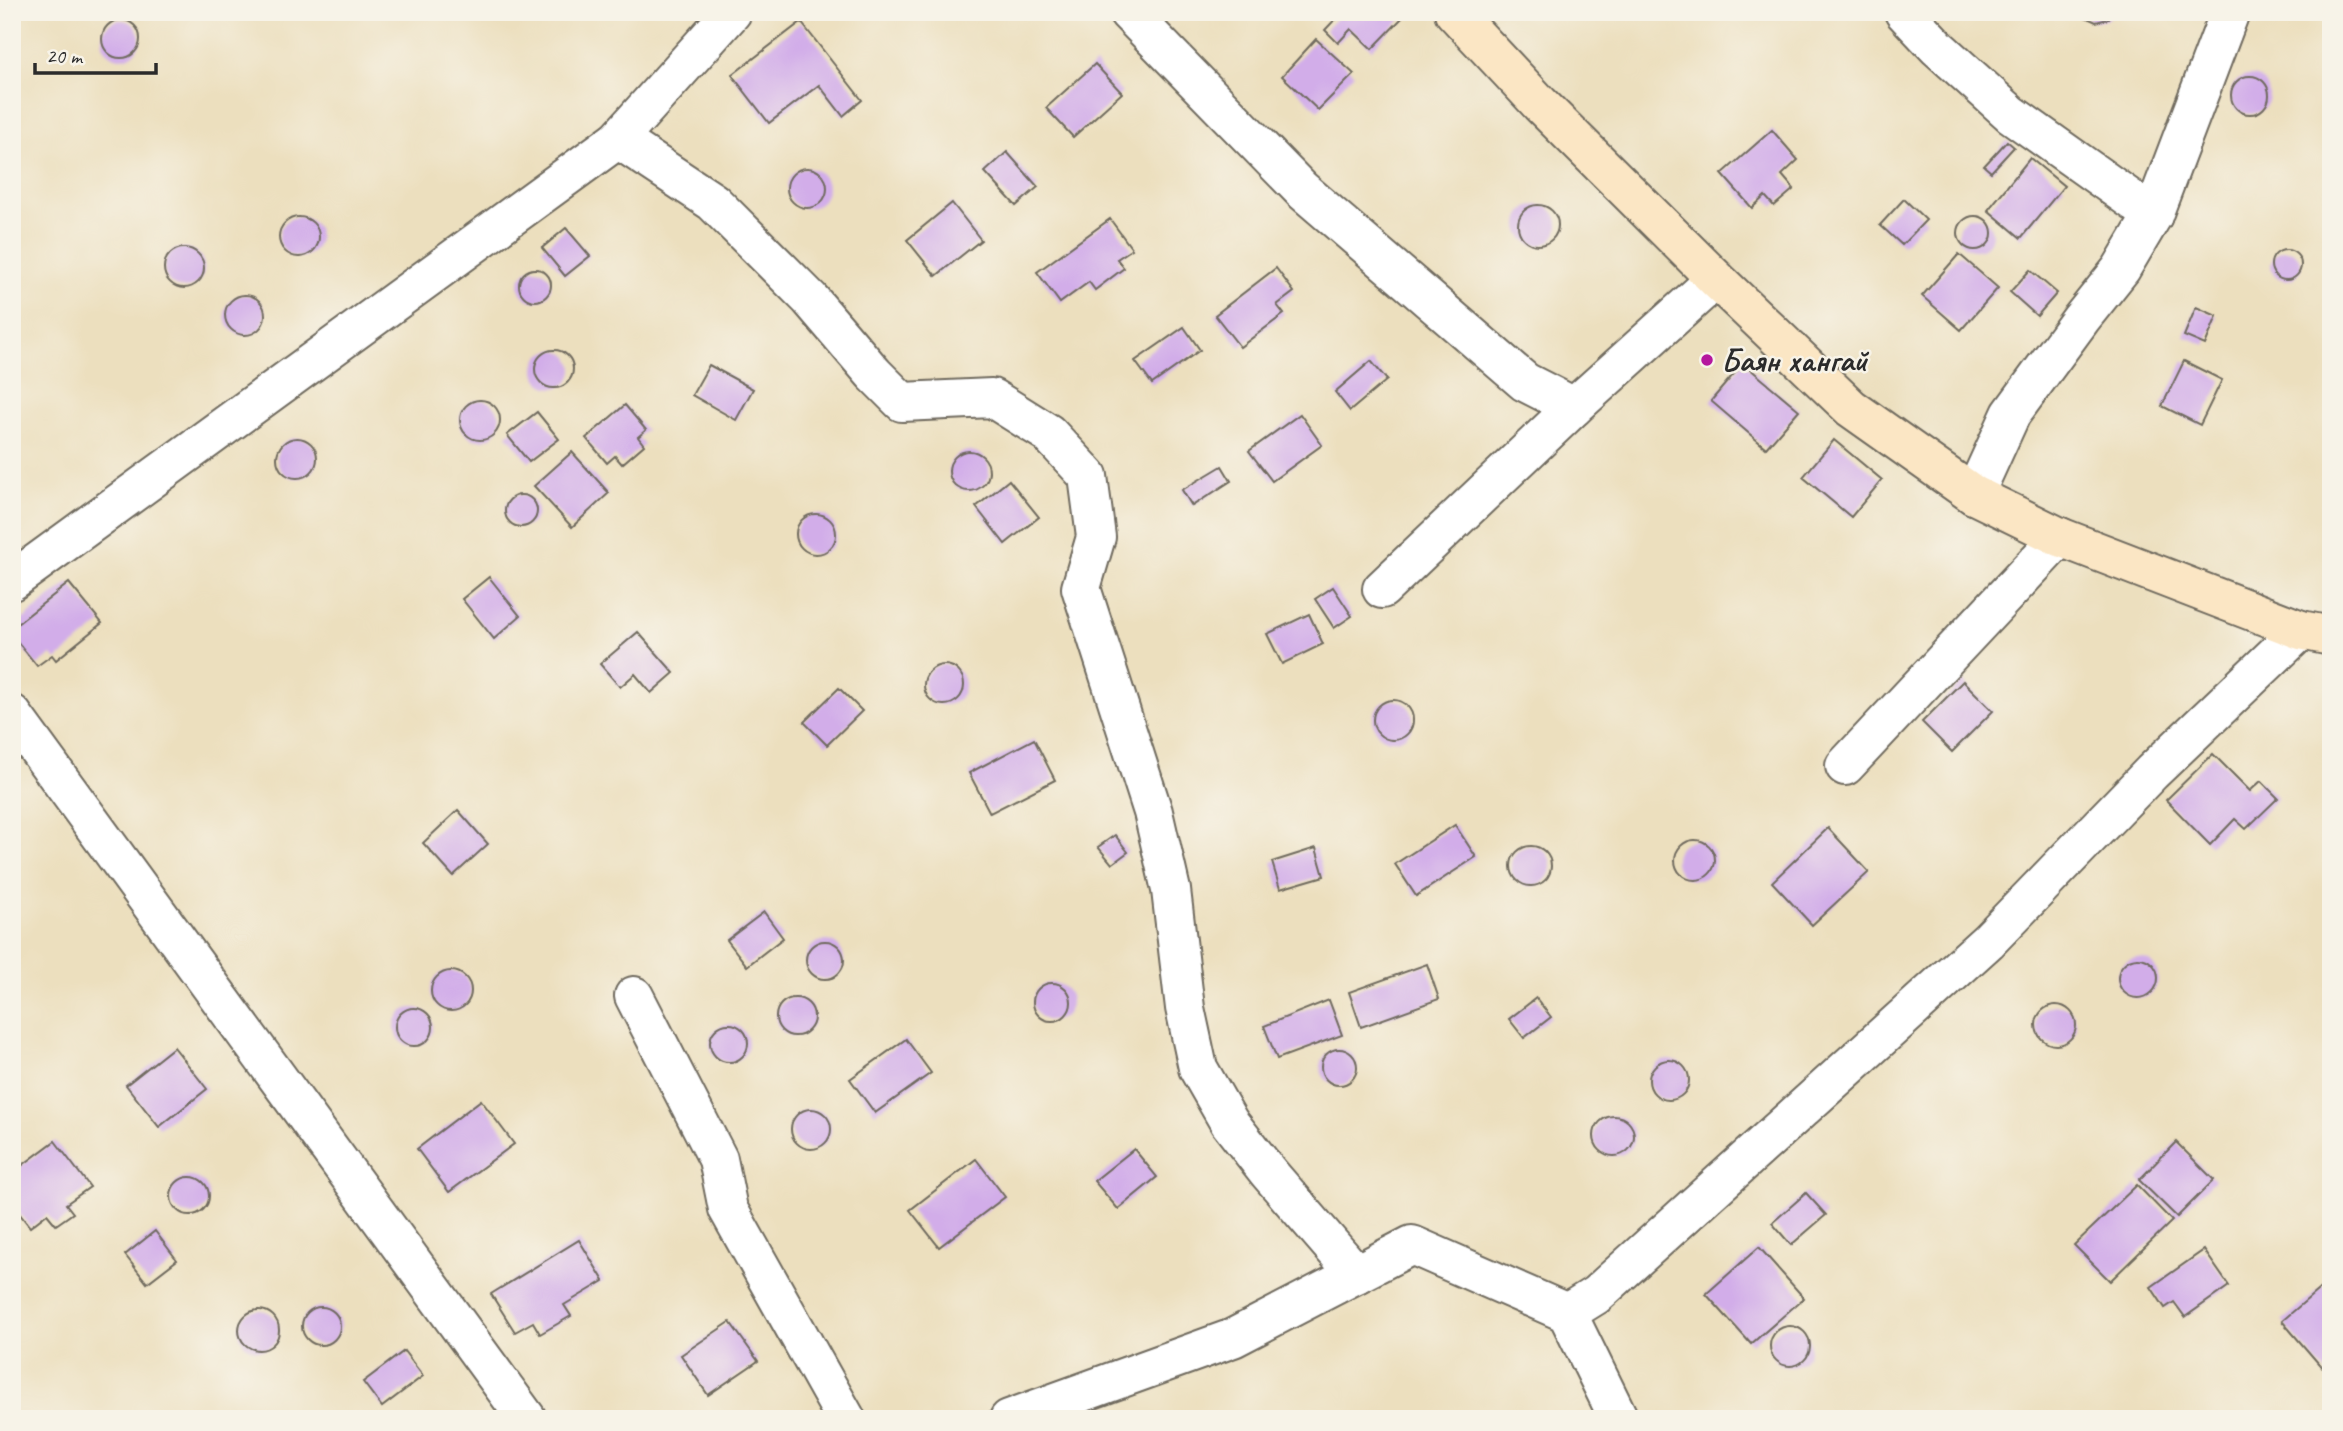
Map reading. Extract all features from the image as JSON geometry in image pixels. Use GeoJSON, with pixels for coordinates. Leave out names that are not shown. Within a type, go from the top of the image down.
{"type":"FeatureCollection","features":[{"type":"Feature","properties":{"kind":"main road"},"geometry":{"type":"LineString","coordinates":[[1454,12],[1540,104],[1716,279],[1851,408],[1974,495],[2060,537],[2316,633]]}},
{"type":"Feature","properties":{"kind":"street"},"geometry":{"type":"LineString","coordinates":[[12,581],[618,139],[732,12]]}},
{"type":"Feature","properties":{"kind":"street"},"geometry":{"type":"LineString","coordinates":[[1128,12],[1302,190],[1525,382],[1574,407]]}},
{"type":"Feature","properties":{"kind":"street"},"geometry":{"type":"LineString","coordinates":[[1904,12],[1938,48],[2011,114],[2153,215]]}},
{"type":"Feature","properties":{"kind":"street"},"geometry":{"type":"LineString","coordinates":[[1974,495],[2011,414],[2081,318],[2121,269],[2153,215],[2230,12]]}},
{"type":"Feature","properties":{"kind":"street"},"geometry":{"type":"LineString","coordinates":[[618,139],[713,202],[810,299],[873,374],[902,402],[992,398],[1048,433],[1088,476],[1096,537],[1081,588],[1153,812],[1171,890],[1185,1008],[1198,1068],[1229,1122],[1268,1172],[1356,1273]]}},
{"type":"Feature","properties":{"kind":"street"},"geometry":{"type":"LineString","coordinates":[[1382,589],[1574,407],[1716,279]]}},
{"type":"Feature","properties":{"kind":"street"},"geometry":{"type":"LineString","coordinates":[[1845,766],[2060,537]]}},
{"type":"Feature","properties":{"kind":"street"},"geometry":{"type":"LineString","coordinates":[[1567,1313],[1596,1296],[1988,941],[2152,772],[2316,633]]}},
{"type":"Feature","properties":{"kind":"street"},"geometry":{"type":"LineString","coordinates":[[12,714],[527,1419]]}},
{"type":"Feature","properties":{"kind":"street"},"geometry":{"type":"LineString","coordinates":[[634,996],[718,1159],[728,1209],[846,1419]]}},
{"type":"Feature","properties":{"kind":"street"},"geometry":{"type":"LineString","coordinates":[[1009,1419],[1233,1338],[1412,1245],[1567,1313],[1619,1419]]}},
{"type":"Feature","properties":{"kind":"building"},"geometry":{"type":"Polygon","coordinates":[[[1342,12],[1402,12],[1405,15],[1372,49],[1351,29],[1338,43],[1325,30],[1342,12]]]}},
{"type":"Feature","properties":{"kind":"building"},"geometry":{"type":"Polygon","coordinates":[[[2082,12],[2114,12],[2108,19],[2096,22],[2085,17],[2082,12]]]}},
{"type":"Feature","properties":{"kind":"building"},"geometry":{"type":"Polygon","coordinates":[[[121,20],[134,26],[140,39],[134,52],[121,58],[108,52],[102,39],[108,26],[121,20]]]}},
{"type":"Feature","properties":{"kind":"building"},"geometry":{"type":"Polygon","coordinates":[[[801,22],[862,100],[843,116],[819,85],[769,123],[732,75],[801,22]]]}},
{"type":"Feature","properties":{"kind":"building"},"geometry":{"type":"Polygon","coordinates":[[[1316,39],[1354,74],[1318,110],[1282,76],[1316,39]]]}},
{"type":"Feature","properties":{"kind":"building"},"geometry":{"type":"Polygon","coordinates":[[[1095,64],[1122,93],[1073,137],[1046,108],[1095,64]]]}},
{"type":"Feature","properties":{"kind":"building"},"geometry":{"type":"Polygon","coordinates":[[[2250,76],[2263,82],[2269,95],[2263,108],[2250,114],[2237,108],[2231,95],[2237,82],[2250,76]]]}},
{"type":"Feature","properties":{"kind":"building"},"geometry":{"type":"Polygon","coordinates":[[[1772,130],[1798,160],[1782,175],[1794,189],[1774,206],[1765,196],[1752,208],[1722,174],[1772,130]]]}},
{"type":"Feature","properties":{"kind":"building"},"geometry":{"type":"Polygon","coordinates":[[[2007,141],[2014,147],[1991,172],[1984,166],[2007,141]]]}},
{"type":"Feature","properties":{"kind":"building"},"geometry":{"type":"Polygon","coordinates":[[[1007,152],[1038,187],[1016,206],[985,172],[1007,152]]]}},
{"type":"Feature","properties":{"kind":"building"},"geometry":{"type":"Polygon","coordinates":[[[2030,158],[2064,186],[2021,238],[1988,210],[2030,158]]]}},
{"type":"Feature","properties":{"kind":"building"},"geometry":{"type":"Polygon","coordinates":[[[807,168],[815,169],[821,174],[826,180],[826,196],[821,202],[815,207],[807,208],[799,207],[793,202],[788,196],[787,188],[788,180],[793,174],[799,169],[807,168]]]}},
{"type":"Feature","properties":{"kind":"building"},"geometry":{"type":"Polygon","coordinates":[[[1904,199],[1926,220],[1902,245],[1880,225],[1904,199]]]}},
{"type":"Feature","properties":{"kind":"building"},"geometry":{"type":"Polygon","coordinates":[[[952,203],[981,240],[936,276],[907,240],[952,203]]]}},
{"type":"Feature","properties":{"kind":"building"},"geometry":{"type":"Polygon","coordinates":[[[1538,205],[1552,211],[1558,225],[1552,239],[1538,245],[1524,239],[1518,225],[1524,211],[1538,205]]]}},
{"type":"Feature","properties":{"kind":"building"},"geometry":{"type":"Polygon","coordinates":[[[1975,216],[1987,221],[1992,233],[1987,245],[1975,250],[1963,245],[1958,233],[1963,221],[1975,216]]]}},
{"type":"Feature","properties":{"kind":"building"},"geometry":{"type":"Polygon","coordinates":[[[299,217],[307,218],[313,223],[318,229],[318,245],[313,251],[307,256],[299,257],[291,256],[285,251],[280,245],[279,237],[280,229],[285,223],[291,218],[299,217]]]}},
{"type":"Feature","properties":{"kind":"building"},"geometry":{"type":"Polygon","coordinates":[[[1110,219],[1132,249],[1117,259],[1124,268],[1095,290],[1089,282],[1060,303],[1037,272],[1110,219]]]}},
{"type":"Feature","properties":{"kind":"building"},"geometry":{"type":"Polygon","coordinates":[[[566,228],[590,256],[565,276],[542,248],[566,228]]]}},
{"type":"Feature","properties":{"kind":"building"},"geometry":{"type":"Polygon","coordinates":[[[184,248],[192,249],[198,254],[203,260],[203,276],[198,282],[192,287],[184,288],[176,287],[170,282],[165,276],[164,268],[165,260],[170,254],[176,249],[184,248]]]}},
{"type":"Feature","properties":{"kind":"building"},"geometry":{"type":"Polygon","coordinates":[[[2286,250],[2297,254],[2301,265],[2297,276],[2286,280],[2275,276],[2271,265],[2275,254],[2286,250]]]}},
{"type":"Feature","properties":{"kind":"building"},"geometry":{"type":"Polygon","coordinates":[[[1959,254],[1998,288],[1961,330],[1922,296],[1959,254]]]}},
{"type":"Feature","properties":{"kind":"building"},"geometry":{"type":"Polygon","coordinates":[[[1276,268],[1294,292],[1277,305],[1284,314],[1240,347],[1215,315],[1276,268]]]}},
{"type":"Feature","properties":{"kind":"building"},"geometry":{"type":"Polygon","coordinates":[[[535,269],[547,273],[551,285],[547,297],[535,301],[523,297],[519,285],[523,273],[535,269]]]}},
{"type":"Feature","properties":{"kind":"building"},"geometry":{"type":"Polygon","coordinates":[[[2030,270],[2057,293],[2037,316],[2010,292],[2030,270]]]}},
{"type":"Feature","properties":{"kind":"building"},"geometry":{"type":"Polygon","coordinates":[[[245,295],[253,296],[259,301],[264,307],[264,323],[259,329],[253,334],[245,335],[237,334],[231,329],[226,323],[225,315],[226,307],[231,301],[237,296],[245,295]]]}},
{"type":"Feature","properties":{"kind":"building"},"geometry":{"type":"Polygon","coordinates":[[[2196,307],[2217,316],[2205,345],[2184,336],[2196,307]]]}},
{"type":"Feature","properties":{"kind":"building"},"geometry":{"type":"Polygon","coordinates":[[[1184,327],[1200,350],[1152,384],[1135,361],[1184,327]]]}},
{"type":"Feature","properties":{"kind":"building"},"geometry":{"type":"Polygon","coordinates":[[[554,350],[568,355],[573,369],[568,383],[554,388],[540,383],[535,369],[540,355],[554,350]]]}},
{"type":"Feature","properties":{"kind":"building"},"geometry":{"type":"Polygon","coordinates":[[[1371,361],[1387,380],[1350,411],[1335,392],[1371,361]]]}},
{"type":"Feature","properties":{"kind":"building"},"geometry":{"type":"Polygon","coordinates":[[[2184,361],[2222,380],[2200,425],[2162,406],[2184,361]]]}},
{"type":"Feature","properties":{"kind":"building"},"geometry":{"type":"Polygon","coordinates":[[[1743,363],[1799,410],[1766,448],[1711,401],[1743,363]]]}},
{"type":"Feature","properties":{"kind":"building"},"geometry":{"type":"Polygon","coordinates":[[[709,365],[753,389],[736,420],[692,395],[709,365]]]}},
{"type":"Feature","properties":{"kind":"building"},"geometry":{"type":"Polygon","coordinates":[[[480,400],[488,401],[494,406],[499,412],[499,428],[494,434],[488,439],[480,440],[472,439],[466,434],[461,428],[460,420],[461,412],[466,406],[472,401],[480,400]]]}},
{"type":"Feature","properties":{"kind":"building"},"geometry":{"type":"Polygon","coordinates":[[[625,405],[646,430],[638,437],[644,445],[622,464],[615,456],[607,463],[586,438],[625,405]]]}},
{"type":"Feature","properties":{"kind":"building"},"geometry":{"type":"Polygon","coordinates":[[[537,412],[559,439],[529,462],[507,435],[537,412]]]}},
{"type":"Feature","properties":{"kind":"building"},"geometry":{"type":"Polygon","coordinates":[[[1300,414],[1322,445],[1272,481],[1249,451],[1300,414]]]}},
{"type":"Feature","properties":{"kind":"building"},"geometry":{"type":"Polygon","coordinates":[[[297,438],[305,439],[311,444],[316,450],[316,466],[311,472],[305,477],[297,478],[289,477],[283,472],[278,466],[277,458],[278,450],[283,444],[289,439],[297,438]]]}},
{"type":"Feature","properties":{"kind":"building"},"geometry":{"type":"Polygon","coordinates":[[[1834,440],[1882,480],[1851,517],[1803,477],[1834,440]]]}},
{"type":"Feature","properties":{"kind":"building"},"geometry":{"type":"Polygon","coordinates":[[[969,451],[977,452],[983,457],[988,463],[988,479],[983,485],[977,490],[969,491],[961,490],[955,485],[950,479],[949,471],[950,463],[955,457],[961,452],[969,451]]]}},
{"type":"Feature","properties":{"kind":"building"},"geometry":{"type":"Polygon","coordinates":[[[572,452],[609,493],[572,527],[534,486],[572,452]]]}},
{"type":"Feature","properties":{"kind":"building"},"geometry":{"type":"Polygon","coordinates":[[[1222,466],[1231,481],[1192,506],[1182,490],[1222,466]]]}},
{"type":"Feature","properties":{"kind":"building"},"geometry":{"type":"Polygon","coordinates":[[[1009,480],[1039,517],[1005,544],[976,507],[1009,480]]]}},
{"type":"Feature","properties":{"kind":"building"},"geometry":{"type":"Polygon","coordinates":[[[521,495],[533,499],[537,511],[533,523],[521,527],[509,523],[505,511],[509,499],[521,495]]]}},
{"type":"Feature","properties":{"kind":"building"},"geometry":{"type":"Polygon","coordinates":[[[816,514],[824,515],[830,520],[835,526],[835,542],[830,548],[824,553],[816,554],[808,553],[802,548],[797,542],[796,534],[797,526],[802,520],[808,515],[816,514]]]}},
{"type":"Feature","properties":{"kind":"building"},"geometry":{"type":"Polygon","coordinates":[[[489,577],[520,616],[494,639],[462,599],[489,577]]]}},
{"type":"Feature","properties":{"kind":"building"},"geometry":{"type":"Polygon","coordinates":[[[69,583],[102,623],[56,660],[52,655],[37,666],[12,635],[12,628],[69,583]]]}},
{"type":"Feature","properties":{"kind":"building"},"geometry":{"type":"Polygon","coordinates":[[[1333,587],[1352,616],[1334,628],[1315,599],[1333,587]]]}},
{"type":"Feature","properties":{"kind":"building"},"geometry":{"type":"Polygon","coordinates":[[[1309,614],[1323,644],[1282,664],[1267,634],[1309,614]]]}},
{"type":"Feature","properties":{"kind":"building"},"geometry":{"type":"Polygon","coordinates":[[[638,632],[674,673],[651,693],[635,674],[620,687],[600,664],[638,632]]]}},
{"type":"Feature","properties":{"kind":"building"},"geometry":{"type":"Polygon","coordinates":[[[944,665],[952,666],[958,671],[963,677],[963,693],[958,699],[952,704],[944,705],[936,704],[930,699],[925,693],[924,685],[925,677],[930,671],[936,666],[944,665]]]}},
{"type":"Feature","properties":{"kind":"building"},"geometry":{"type":"Polygon","coordinates":[[[1963,681],[1993,711],[1952,752],[1922,722],[1963,681]]]}},
{"type":"Feature","properties":{"kind":"building"},"geometry":{"type":"Polygon","coordinates":[[[839,688],[862,711],[827,745],[804,722],[839,688]]]}},
{"type":"Feature","properties":{"kind":"building"},"geometry":{"type":"Polygon","coordinates":[[[1393,700],[1401,701],[1407,706],[1412,712],[1412,728],[1407,734],[1401,739],[1393,740],[1385,739],[1379,734],[1374,728],[1373,720],[1374,712],[1379,706],[1385,701],[1393,700]]]}},
{"type":"Feature","properties":{"kind":"building"},"geometry":{"type":"Polygon","coordinates":[[[1034,739],[1055,780],[990,813],[969,773],[1034,739]]]}},
{"type":"Feature","properties":{"kind":"building"},"geometry":{"type":"Polygon","coordinates":[[[2213,754],[2250,791],[2261,781],[2278,798],[2246,829],[2235,819],[2210,845],[2166,800],[2213,754]]]}},
{"type":"Feature","properties":{"kind":"building"},"geometry":{"type":"Polygon","coordinates":[[[458,810],[488,844],[453,876],[423,843],[458,810]]]}},
{"type":"Feature","properties":{"kind":"building"},"geometry":{"type":"Polygon","coordinates":[[[1455,825],[1476,857],[1416,896],[1395,864],[1455,825]]]}},
{"type":"Feature","properties":{"kind":"building"},"geometry":{"type":"Polygon","coordinates":[[[1828,828],[1869,872],[1812,925],[1772,882],[1828,828]]]}},
{"type":"Feature","properties":{"kind":"building"},"geometry":{"type":"Polygon","coordinates":[[[1115,835],[1128,852],[1112,864],[1098,847],[1115,835]]]}},
{"type":"Feature","properties":{"kind":"building"},"geometry":{"type":"Polygon","coordinates":[[[1695,840],[1703,841],[1709,846],[1714,852],[1714,868],[1709,874],[1703,879],[1695,880],[1687,879],[1681,874],[1676,868],[1675,860],[1676,852],[1681,846],[1687,841],[1695,840]]]}},
{"type":"Feature","properties":{"kind":"building"},"geometry":{"type":"Polygon","coordinates":[[[1531,846],[1539,847],[1545,852],[1550,858],[1550,874],[1545,880],[1539,885],[1531,886],[1523,885],[1517,880],[1512,874],[1511,866],[1512,858],[1517,852],[1523,847],[1531,846]]]}},
{"type":"Feature","properties":{"kind":"building"},"geometry":{"type":"Polygon","coordinates":[[[1316,848],[1324,876],[1280,889],[1272,862],[1316,848]]]}},
{"type":"Feature","properties":{"kind":"building"},"geometry":{"type":"Polygon","coordinates":[[[764,912],[783,938],[747,966],[727,940],[764,912]]]}},
{"type":"Feature","properties":{"kind":"building"},"geometry":{"type":"Polygon","coordinates":[[[825,941],[839,946],[844,960],[839,974],[825,979],[811,974],[806,960],[811,946],[825,941]]]}},
{"type":"Feature","properties":{"kind":"building"},"geometry":{"type":"Polygon","coordinates":[[[2138,958],[2146,959],[2152,964],[2157,970],[2157,986],[2152,992],[2146,997],[2138,998],[2130,997],[2124,992],[2119,986],[2118,978],[2119,970],[2124,964],[2130,959],[2138,958]]]}},
{"type":"Feature","properties":{"kind":"building"},"geometry":{"type":"Polygon","coordinates":[[[1427,964],[1439,999],[1361,1027],[1349,992],[1427,964]]]}},
{"type":"Feature","properties":{"kind":"building"},"geometry":{"type":"Polygon","coordinates":[[[451,971],[465,977],[471,991],[465,1005],[451,1011],[437,1005],[431,991],[437,977],[451,971]]]}},
{"type":"Feature","properties":{"kind":"building"},"geometry":{"type":"Polygon","coordinates":[[[1052,983],[1066,988],[1071,1002],[1066,1016],[1052,1021],[1038,1016],[1033,1002],[1038,988],[1052,983]]]}},
{"type":"Feature","properties":{"kind":"building"},"geometry":{"type":"Polygon","coordinates":[[[795,998],[809,1003],[814,1017],[809,1031],[795,1036],[781,1031],[776,1017],[781,1003],[795,998]]]}},
{"type":"Feature","properties":{"kind":"building"},"geometry":{"type":"Polygon","coordinates":[[[1536,998],[1551,1017],[1524,1038],[1509,1019],[1536,998]]]}},
{"type":"Feature","properties":{"kind":"building"},"geometry":{"type":"Polygon","coordinates":[[[1329,1000],[1342,1035],[1277,1059],[1264,1026],[1329,1000]]]}},
{"type":"Feature","properties":{"kind":"building"},"geometry":{"type":"Polygon","coordinates":[[[2056,1005],[2064,1006],[2070,1011],[2075,1017],[2075,1033],[2070,1039],[2064,1044],[2056,1045],[2048,1044],[2042,1039],[2037,1033],[2036,1025],[2037,1017],[2042,1011],[2048,1006],[2056,1005]]]}},
{"type":"Feature","properties":{"kind":"building"},"geometry":{"type":"Polygon","coordinates":[[[414,1008],[428,1013],[433,1027],[428,1041],[414,1046],[400,1041],[395,1027],[400,1013],[414,1008]]]}},
{"type":"Feature","properties":{"kind":"building"},"geometry":{"type":"Polygon","coordinates":[[[729,1024],[743,1029],[748,1043],[743,1057],[729,1062],[715,1057],[710,1043],[715,1029],[729,1024]]]}},
{"type":"Feature","properties":{"kind":"building"},"geometry":{"type":"Polygon","coordinates":[[[906,1039],[931,1073],[875,1113],[850,1079],[906,1039]]]}},
{"type":"Feature","properties":{"kind":"building"},"geometry":{"type":"Polygon","coordinates":[[[174,1047],[207,1089],[159,1127],[126,1085],[174,1047]]]}},
{"type":"Feature","properties":{"kind":"building"},"geometry":{"type":"Polygon","coordinates":[[[1339,1049],[1352,1054],[1357,1067],[1352,1080],[1339,1085],[1326,1080],[1321,1067],[1326,1054],[1339,1049]]]}},
{"type":"Feature","properties":{"kind":"building"},"geometry":{"type":"Polygon","coordinates":[[[1669,1060],[1677,1061],[1683,1066],[1688,1072],[1688,1088],[1683,1094],[1677,1099],[1669,1100],[1661,1099],[1655,1094],[1650,1088],[1649,1080],[1650,1072],[1655,1066],[1661,1061],[1669,1060]]]}},
{"type":"Feature","properties":{"kind":"building"},"geometry":{"type":"Polygon","coordinates":[[[481,1100],[514,1144],[449,1192],[417,1149],[481,1100]]]}},
{"type":"Feature","properties":{"kind":"building"},"geometry":{"type":"Polygon","coordinates":[[[811,1109],[819,1110],[825,1115],[830,1121],[830,1137],[825,1143],[819,1148],[811,1149],[803,1148],[797,1143],[792,1137],[791,1129],[792,1121],[797,1115],[803,1110],[811,1109]]]}},
{"type":"Feature","properties":{"kind":"building"},"geometry":{"type":"Polygon","coordinates":[[[1614,1116],[1622,1117],[1628,1122],[1633,1128],[1633,1144],[1628,1150],[1622,1155],[1614,1156],[1606,1155],[1600,1150],[1595,1144],[1594,1136],[1595,1128],[1600,1122],[1606,1117],[1614,1116]]]}},
{"type":"Feature","properties":{"kind":"building"},"geometry":{"type":"Polygon","coordinates":[[[55,1141],[90,1187],[66,1204],[73,1213],[56,1225],[47,1214],[30,1227],[12,1204],[12,1173],[55,1141]]]}},
{"type":"Feature","properties":{"kind":"building"},"geometry":{"type":"Polygon","coordinates":[[[2176,1142],[2214,1180],[2177,1217],[2139,1180],[2176,1142]]]}},
{"type":"Feature","properties":{"kind":"building"},"geometry":{"type":"Polygon","coordinates":[[[1134,1149],[1157,1177],[1118,1209],[1094,1181],[1134,1149]]]}},
{"type":"Feature","properties":{"kind":"building"},"geometry":{"type":"Polygon","coordinates":[[[976,1159],[1005,1197],[939,1247],[910,1210],[976,1159]]]}},
{"type":"Feature","properties":{"kind":"building"},"geometry":{"type":"Polygon","coordinates":[[[190,1177],[204,1182],[209,1196],[204,1210],[190,1215],[176,1210],[171,1196],[176,1182],[190,1177]]]}},
{"type":"Feature","properties":{"kind":"building"},"geometry":{"type":"Polygon","coordinates":[[[2137,1185],[2172,1221],[2110,1281],[2074,1245],[2137,1185]]]}},
{"type":"Feature","properties":{"kind":"building"},"geometry":{"type":"Polygon","coordinates":[[[1806,1193],[1826,1215],[1791,1245],[1772,1223],[1806,1193]]]}},
{"type":"Feature","properties":{"kind":"building"},"geometry":{"type":"Polygon","coordinates":[[[155,1231],[177,1260],[147,1283],[125,1255],[155,1231]]]}},
{"type":"Feature","properties":{"kind":"building"},"geometry":{"type":"Polygon","coordinates":[[[579,1240],[604,1281],[564,1305],[571,1316],[540,1334],[533,1322],[515,1332],[491,1294],[579,1240]]]}},
{"type":"Feature","properties":{"kind":"building"},"geometry":{"type":"Polygon","coordinates":[[[1759,1247],[1804,1298],[1751,1344],[1706,1294],[1759,1247]]]}},
{"type":"Feature","properties":{"kind":"building"},"geometry":{"type":"Polygon","coordinates":[[[2204,1250],[2229,1286],[2185,1317],[2174,1302],[2165,1308],[2151,1287],[2204,1250]]]}},
{"type":"Feature","properties":{"kind":"building"},"geometry":{"type":"Polygon","coordinates":[[[2331,1279],[2331,1378],[2282,1321],[2331,1279]]]}},
{"type":"Feature","properties":{"kind":"building"},"geometry":{"type":"Polygon","coordinates":[[[321,1307],[335,1312],[340,1326],[335,1340],[321,1345],[307,1340],[302,1326],[307,1312],[321,1307]]]}},
{"type":"Feature","properties":{"kind":"building"},"geometry":{"type":"Polygon","coordinates":[[[259,1310],[273,1316],[279,1330],[273,1344],[259,1350],[245,1344],[239,1330],[245,1316],[259,1310]]]}},
{"type":"Feature","properties":{"kind":"building"},"geometry":{"type":"Polygon","coordinates":[[[730,1322],[758,1361],[708,1395],[681,1355],[730,1322]]]}},
{"type":"Feature","properties":{"kind":"building"},"geometry":{"type":"Polygon","coordinates":[[[1790,1326],[1798,1327],[1804,1332],[1809,1338],[1809,1354],[1804,1360],[1798,1365],[1790,1366],[1782,1365],[1776,1360],[1771,1354],[1770,1346],[1771,1338],[1776,1332],[1782,1327],[1790,1326]]]}},
{"type":"Feature","properties":{"kind":"building"},"geometry":{"type":"Polygon","coordinates":[[[404,1351],[423,1376],[382,1407],[363,1382],[404,1351]]]}},
{"type":"Feature","properties":{"kind":"place","name":"Баян хангай"},"geometry":{"type":"Point","coordinates":[1707,360]}}]}
